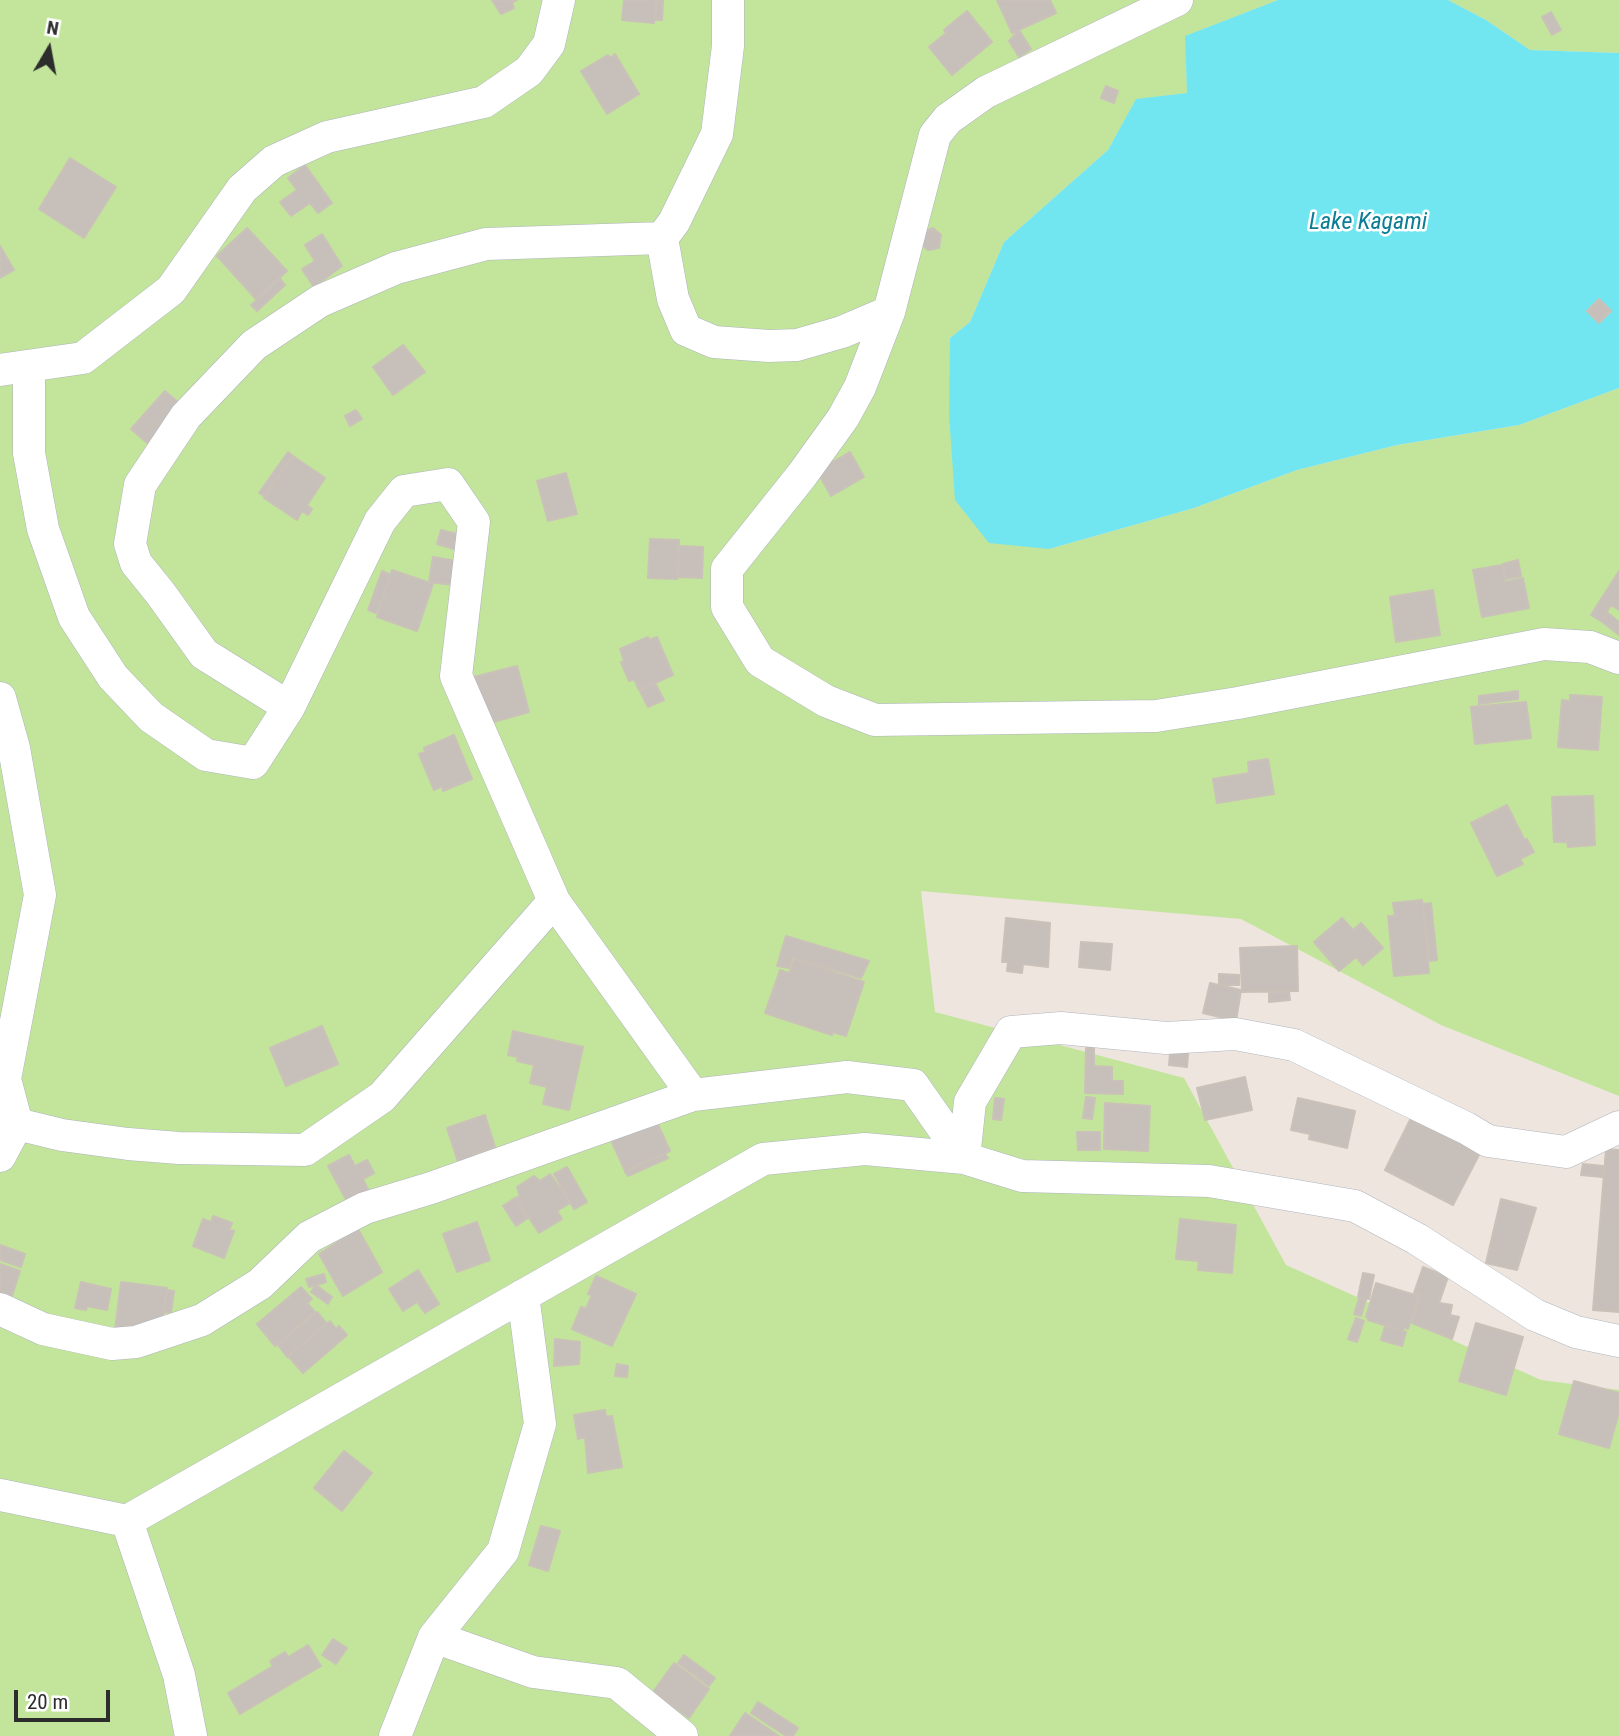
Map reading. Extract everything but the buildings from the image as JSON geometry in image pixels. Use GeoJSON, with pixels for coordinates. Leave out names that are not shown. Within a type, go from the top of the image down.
{"type":"FeatureCollection","features":[{"type":"Feature","properties":{"kind":"street"},"geometry":{"type":"LineString","coordinates":[[559,0],[549,44],[529,71],[484,102],[327,137],[274,161],[242,189],[172,290],[83,358],[14,369],[43,529],[74,617],[113,677],[151,717],[206,755],[253,763],[289,707],[380,521],[404,491],[448,484],[474,522],[456,676],[554,901],[693,1095]]}},
{"type":"Feature","properties":{"kind":"street"},"geometry":{"type":"LineString","coordinates":[[729,0],[728,46],[717,134],[674,222],[662,238],[673,299],[686,330],[714,342],[797,345],[842,332],[889,313]]}},
{"type":"Feature","properties":{"kind":"street"},"geometry":{"type":"LineString","coordinates":[[1177,0],[986,92],[948,119],[935,135],[889,313],[860,387],[802,475],[727,569],[727,607],[760,662],[826,701],[875,720],[1156,716],[1238,703],[1544,644],[1590,647],[1619,659]]}},
{"type":"Feature","properties":{"kind":"street"},"geometry":{"type":"LineString","coordinates":[[289,707],[204,654],[136,564],[130,544],[140,485],[186,416],[254,345],[320,301],[396,268],[486,244],[662,238]]}},
{"type":"Feature","properties":{"kind":"street"},"geometry":{"type":"LineString","coordinates":[[0,698],[14,748],[40,895],[5,1079],[16,1124],[0,1156]]}},
{"type":"Feature","properties":{"kind":"street"},"geometry":{"type":"LineString","coordinates":[[16,1124],[62,1135],[178,1149],[305,1150],[382,1097],[554,901]]}},
{"type":"Feature","properties":{"kind":"street"},"geometry":{"type":"LineString","coordinates":[[964,1158],[970,1102],[1011,1032],[1060,1028],[1166,1038],[1235,1034],[1294,1045],[1488,1141],[1566,1152],[1619,1127]]}},
{"type":"Feature","properties":{"kind":"street"},"geometry":{"type":"LineString","coordinates":[[0,1308],[43,1329],[112,1343],[136,1342],[202,1320],[260,1284],[309,1237],[365,1208],[431,1188],[693,1095],[846,1077],[914,1085],[964,1158]]}},
{"type":"Feature","properties":{"kind":"street"},"geometry":{"type":"LineString","coordinates":[[0,1495],[127,1521],[763,1159],[865,1149],[964,1158],[1022,1175],[1209,1181],[1355,1206],[1417,1239],[1535,1315],[1576,1332],[1619,1341]]}},
{"type":"Feature","properties":{"kind":"street"},"geometry":{"type":"LineString","coordinates":[[396,1736],[435,1637],[503,1551],[540,1424],[523,1295]]}},
{"type":"Feature","properties":{"kind":"street"},"geometry":{"type":"LineString","coordinates":[[127,1521],[179,1675],[191,1736]]}},
{"type":"Feature","properties":{"kind":"street"},"geometry":{"type":"LineString","coordinates":[[435,1637],[533,1672],[617,1683],[682,1736]]}},
{"type":"Feature","properties":{"kind":"green space"},"geometry":{"type":"Polygon","coordinates":[[[0,0],[1278,0],[1186,36],[1187,93],[1136,100],[1108,150],[1004,242],[970,322],[950,338],[1049,549],[1194,508],[1297,470],[1397,445],[1519,425],[1619,388],[1619,1096],[1441,1025],[1241,919],[921,891],[935,1012],[1184,1078],[1286,1265],[1541,1380],[1619,1390],[1619,1736],[0,1736],[0,0]]]}},
{"type":"Feature","properties":{"kind":"green space"},"geometry":{"type":"Polygon","coordinates":[[[1448,0],[1619,0],[1619,53],[1530,50],[1486,20],[1448,0]]]}},
{"type":"Feature","properties":{"kind":"water","name":"Lake Kagami"},"geometry":{"type":"Polygon","coordinates":[[[1278,0],[1448,0],[1486,20],[1530,50],[1619,53],[1619,388],[1519,425],[1397,445],[1297,470],[1194,508],[1049,549],[989,543],[955,500],[949,414],[950,338],[970,322],[1004,242],[1108,150],[1136,99],[1187,93],[1185,36],[1278,0]]]}}]}
